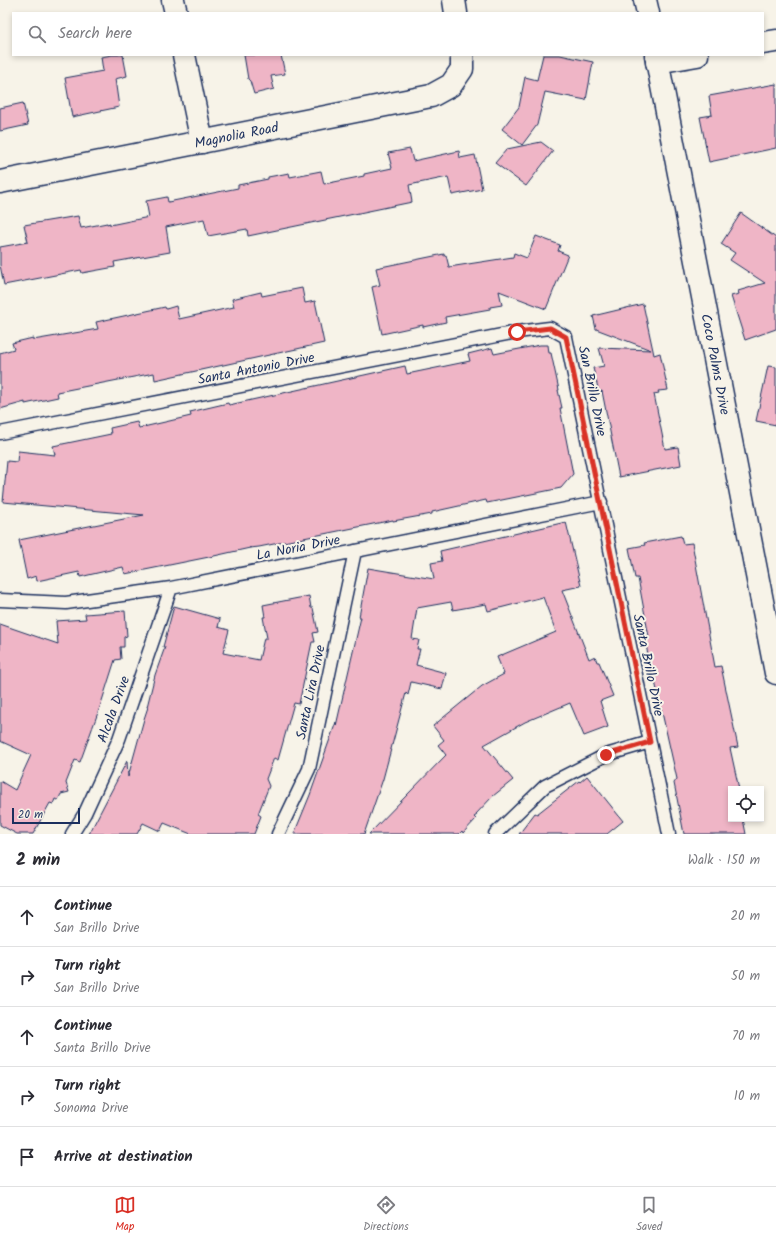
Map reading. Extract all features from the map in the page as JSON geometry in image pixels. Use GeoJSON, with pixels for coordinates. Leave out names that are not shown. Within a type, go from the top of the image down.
{"type":"FeatureCollection","features":[{"type":"Feature","properties":{"kind":"street"},"geometry":{"type":"LineString","coordinates":[[173,0],[176,12]]}},
{"type":"Feature","properties":{"kind":"street"},"geometry":{"type":"LineString","coordinates":[[454,0],[456,12]]}},
{"type":"Feature","properties":{"kind":"street"},"geometry":{"type":"LineString","coordinates":[[645,0],[648,12]]}},
{"type":"Feature","properties":{"kind":"street"},"geometry":{"type":"LineString","coordinates":[[764,43],[776,41]]}},
{"type":"Feature","properties":{"kind":"street"},"geometry":{"type":"LineString","coordinates":[[184,56],[202,142]]}},
{"type":"Feature","properties":{"kind":"street"},"geometry":{"type":"LineString","coordinates":[[656,58],[683,56]]}},
{"type":"Feature","properties":{"kind":"street","name":"Coco Palms Drive"},"geometry":{"type":"LineString","coordinates":[[656,58],[776,673]]}},
{"type":"Feature","properties":{"kind":"street","name":"Magnolia Road"},"geometry":{"type":"LineString","coordinates":[[0,182],[431,96],[451,85],[462,62]]}},
{"type":"Feature","properties":{"kind":"lane","name":"San Brillo Drive"},"geometry":{"type":"LineString","coordinates":[[517,332],[550,328],[566,337],[601,502]]}},
{"type":"Feature","properties":{"kind":"lane","name":"Santa Antonio Drive"},"geometry":{"type":"LineString","coordinates":[[0,433],[517,332]]}},
{"type":"Feature","properties":{"kind":"lane","name":"La Noria Drive"},"geometry":{"type":"LineString","coordinates":[[0,600],[66,603],[171,588],[601,502]]}},
{"type":"Feature","properties":{"kind":"lane","name":"Santa Brillo Drive"},"geometry":{"type":"LineString","coordinates":[[601,502],[669,834]]}},
{"type":"Feature","properties":{"kind":"lane","name":"Santa Lira Drive"},"geometry":{"type":"LineString","coordinates":[[278,834],[309,769],[355,552]]}},
{"type":"Feature","properties":{"kind":"lane","name":"Alcala Drive"},"geometry":{"type":"LineString","coordinates":[[72,834],[119,739],[171,588]]}},
{"type":"Feature","properties":{"kind":"lane"},"geometry":{"type":"LineString","coordinates":[[495,834],[546,786],[606,755],[650,742]]}},
{"type":"Feature","properties":{"kind":"building"},"geometry":{"type":"Polygon","coordinates":[[[123,56],[127,76],[115,79],[119,107],[72,117],[65,78],[103,71],[101,57],[123,56]]]}},
{"type":"Feature","properties":{"kind":"building"},"geometry":{"type":"Polygon","coordinates":[[[244,56],[281,56],[285,74],[271,76],[274,89],[254,94],[248,79],[244,56]]]}},
{"type":"Feature","properties":{"kind":"building"},"geometry":{"type":"Polygon","coordinates":[[[543,56],[565,56],[593,62],[586,100],[545,92],[537,125],[522,145],[502,129],[519,107],[525,77],[537,80],[543,56]]]}},
{"type":"Feature","properties":{"kind":"building"},"geometry":{"type":"Polygon","coordinates":[[[776,84],[776,148],[709,162],[700,117],[712,115],[709,96],[776,84]]]}},
{"type":"Feature","properties":{"kind":"building"},"geometry":{"type":"Polygon","coordinates":[[[23,103],[28,125],[0,131],[0,108],[23,103]]]}},
{"type":"Feature","properties":{"kind":"building"},"geometry":{"type":"Polygon","coordinates":[[[541,142],[553,151],[526,186],[495,163],[507,149],[541,142]]]}},
{"type":"Feature","properties":{"kind":"building"},"geometry":{"type":"Polygon","coordinates":[[[410,149],[413,161],[459,151],[460,158],[475,155],[482,189],[452,195],[448,177],[409,185],[412,202],[248,236],[247,229],[208,236],[204,219],[166,227],[170,252],[114,262],[115,267],[82,273],[81,270],[4,285],[0,265],[0,247],[28,242],[24,225],[78,216],[81,228],[107,223],[110,223],[110,225],[149,217],[146,201],[167,197],[168,202],[238,188],[238,185],[289,173],[290,177],[321,171],[324,184],[364,176],[364,174],[392,168],[388,153],[410,149]]]}},
{"type":"Feature","properties":{"kind":"building"},"geometry":{"type":"Polygon","coordinates":[[[741,213],[776,238],[776,329],[745,340],[731,296],[739,294],[738,291],[765,283],[730,260],[735,253],[721,244],[741,213]]]}},
{"type":"Feature","properties":{"kind":"building"},"geometry":{"type":"Polygon","coordinates":[[[536,236],[560,245],[558,251],[568,255],[546,309],[499,291],[502,305],[490,307],[490,309],[445,317],[446,322],[423,327],[423,325],[382,334],[372,287],[380,285],[376,268],[444,254],[444,256],[446,255],[449,267],[513,257],[514,253],[527,258],[536,236]]]}},
{"type":"Feature","properties":{"kind":"building"},"geometry":{"type":"Polygon","coordinates":[[[302,288],[305,303],[315,301],[324,343],[155,380],[154,373],[57,392],[58,397],[25,404],[25,402],[0,409],[0,353],[14,349],[12,343],[33,338],[33,340],[98,329],[96,322],[165,307],[166,309],[176,306],[179,319],[234,307],[232,299],[261,292],[262,296],[302,288]]]}},
{"type":"Feature","properties":{"kind":"building"},"geometry":{"type":"Polygon","coordinates":[[[643,304],[654,355],[660,353],[668,390],[658,391],[659,393],[654,394],[665,449],[678,447],[681,465],[619,477],[602,391],[599,392],[593,368],[604,366],[599,348],[651,350],[596,329],[593,316],[643,304]]]}},
{"type":"Feature","properties":{"kind":"building"},"geometry":{"type":"Polygon","coordinates":[[[540,345],[548,345],[559,390],[562,408],[560,408],[573,474],[561,488],[487,503],[486,500],[432,512],[432,514],[393,520],[125,574],[123,567],[80,577],[79,572],[37,581],[36,576],[27,579],[19,540],[144,515],[3,502],[7,461],[17,462],[18,451],[55,455],[53,446],[111,434],[110,428],[137,422],[139,428],[191,416],[190,412],[228,403],[229,405],[405,366],[407,374],[470,361],[468,354],[492,348],[494,354],[540,345]]]}},
{"type":"Feature","properties":{"kind":"building"},"geometry":{"type":"Polygon","coordinates":[[[768,366],[776,367],[776,425],[756,421],[768,366]]]}},
{"type":"Feature","properties":{"kind":"building"},"geometry":{"type":"Polygon","coordinates":[[[566,522],[581,586],[562,590],[589,659],[595,656],[597,662],[599,662],[613,696],[600,701],[608,727],[584,736],[570,703],[525,722],[484,745],[513,780],[493,796],[476,814],[477,815],[474,817],[476,819],[463,833],[462,831],[459,834],[369,834],[446,755],[438,745],[444,740],[433,726],[482,686],[504,674],[497,657],[556,632],[543,597],[488,611],[486,604],[453,610],[451,602],[417,608],[412,639],[419,640],[417,649],[420,649],[416,665],[446,673],[442,689],[411,682],[408,695],[406,693],[383,779],[364,834],[294,834],[310,795],[336,722],[336,726],[361,617],[359,617],[368,568],[434,579],[431,563],[442,561],[440,551],[566,522]]]}},
{"type":"Feature","properties":{"kind":"building"},"geometry":{"type":"Polygon","coordinates":[[[681,536],[683,544],[692,543],[715,667],[721,666],[738,747],[730,748],[738,786],[728,786],[728,822],[744,822],[746,834],[684,834],[674,783],[677,779],[652,668],[650,669],[645,637],[649,637],[638,578],[635,578],[629,548],[645,545],[644,543],[681,536]]]}},
{"type":"Feature","properties":{"kind":"building"},"geometry":{"type":"Polygon","coordinates":[[[309,596],[318,632],[313,633],[315,642],[312,642],[299,704],[294,703],[278,760],[274,758],[266,779],[269,786],[258,814],[261,816],[254,834],[191,834],[164,823],[160,831],[143,823],[137,834],[89,834],[127,761],[128,777],[148,707],[155,675],[165,647],[163,647],[174,606],[220,619],[218,627],[229,630],[223,653],[259,660],[264,638],[267,638],[263,617],[265,617],[263,605],[309,596]]]}},
{"type":"Feature","properties":{"kind":"building"},"geometry":{"type":"Polygon","coordinates":[[[125,611],[127,636],[124,637],[124,647],[120,647],[121,659],[115,660],[80,762],[75,760],[66,783],[69,792],[61,794],[58,800],[55,799],[53,804],[50,803],[33,834],[17,834],[0,825],[0,781],[15,790],[31,755],[0,741],[0,624],[58,644],[56,621],[86,619],[85,614],[125,611]]]}},
{"type":"Feature","properties":{"kind":"building"},"geometry":{"type":"Polygon","coordinates":[[[587,776],[623,821],[607,834],[519,834],[535,813],[537,814],[587,776]]]}},
{"type":"Feature","properties":{"kind":"route"},"geometry":{"type":"LineString","coordinates":[[517,332],[550,328],[566,337],[601,502],[650,742],[606,755]]}}]}
